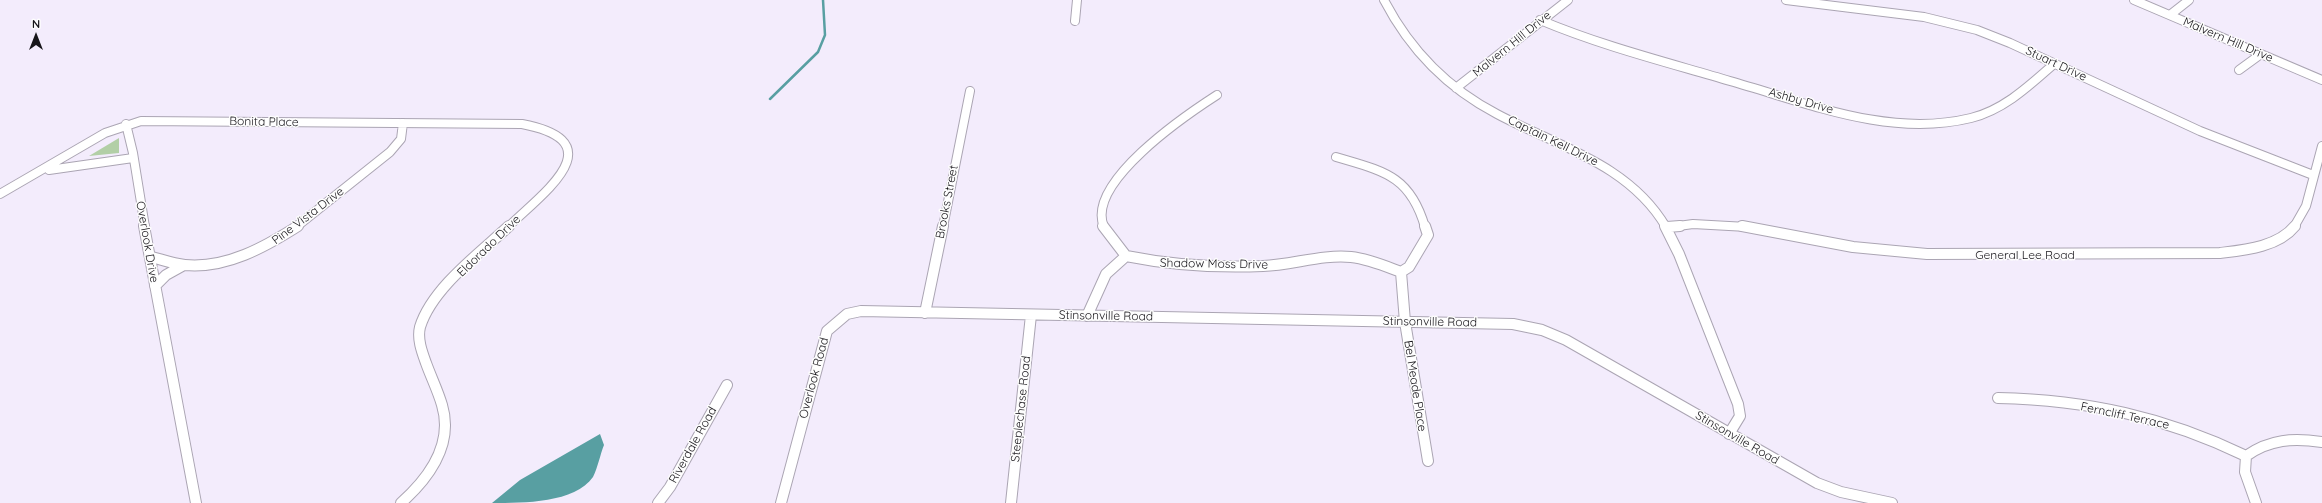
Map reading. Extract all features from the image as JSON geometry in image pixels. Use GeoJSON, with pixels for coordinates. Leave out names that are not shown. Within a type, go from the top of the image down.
{"type":"FeatureCollection","features":[{"type":"Feature","properties":{"kind":"street"},"geometry":{"type":"LineString","coordinates":[[1075,21],[1077,0]]}},
{"type":"Feature","properties":{"kind":"street","name":"Captain Kell Drive"},"geometry":{"type":"LineString","coordinates":[[1384,0],[1395,23],[1418,54],[1456,88],[1497,114],[1564,143],[1610,169],[1644,197],[1660,214],[1667,227],[1738,404],[1740,416],[1729,434]]}},
{"type":"Feature","properties":{"kind":"street","name":"Malvern Hill Drive"},"geometry":{"type":"LineString","coordinates":[[1456,88],[1540,20],[1568,0]]}},
{"type":"Feature","properties":{"kind":"street","name":"Stuart Drive"},"geometry":{"type":"LineString","coordinates":[[1786,0],[1940,20],[1992,35],[2200,131],[2313,175]]}},
{"type":"Feature","properties":{"kind":"street","name":"Malvern Hill Drive"},"geometry":{"type":"LineString","coordinates":[[2134,0],[2322,80]]}},
{"type":"Feature","properties":{"kind":"street"},"geometry":{"type":"LineString","coordinates":[[2170,15],[2189,0]]}},
{"type":"Feature","properties":{"kind":"street","name":"Ashby Drive"},"geometry":{"type":"LineString","coordinates":[[1540,20],[1566,32],[1643,57],[1844,114],[1890,123],[1913,124],[1949,122],[1984,114],[2008,100],[2054,64]]}},
{"type":"Feature","properties":{"kind":"street"},"geometry":{"type":"LineString","coordinates":[[2239,70],[2261,54]]}},
{"type":"Feature","properties":{"kind":"street","name":"Brooks Street"},"geometry":{"type":"LineString","coordinates":[[925,313],[970,91]]}},
{"type":"Feature","properties":{"kind":"street"},"geometry":{"type":"LineString","coordinates":[[1087,316],[1106,274],[1126,256],[1111,238],[1101,219],[1101,208],[1107,195],[1145,148],[1174,123],[1217,95]]}},
{"type":"Feature","properties":{"kind":"street","name":"Bonita Place"},"geometry":{"type":"LineString","coordinates":[[126,124],[152,120],[403,123]]}},
{"type":"Feature","properties":{"kind":"street","name":"Pine Vista Drive"},"geometry":{"type":"LineString","coordinates":[[152,257],[184,265],[208,264],[243,256],[286,235],[390,152],[401,139],[403,123]]}},
{"type":"Feature","properties":{"kind":"street","name":"Eldorado Drive"},"geometry":{"type":"LineString","coordinates":[[401,503],[413,493],[433,468],[441,452],[446,430],[444,410],[422,353],[420,330],[426,312],[444,290],[561,176],[568,164],[569,158],[564,142],[550,131],[537,127],[522,124],[403,123]]}},
{"type":"Feature","properties":{"kind":"street"},"geometry":{"type":"LineString","coordinates":[[0,194],[32,178],[107,132],[126,124]]}},
{"type":"Feature","properties":{"kind":"street","name":"Overlook Drive"},"geometry":{"type":"LineString","coordinates":[[126,124],[152,257],[155,286],[196,503]]}},
{"type":"Feature","properties":{"kind":"street","name":"General Lee Road"},"geometry":{"type":"LineString","coordinates":[[1667,227],[1693,224],[1739,224],[1853,247],[1927,254],[2220,253],[2256,248],[2277,240],[2293,229],[2306,208],[2313,175],[2322,146]]}},
{"type":"Feature","properties":{"kind":"street"},"geometry":{"type":"LineString","coordinates":[[1336,157],[1387,174],[1404,185],[1415,198],[1428,235],[1409,267],[1401,272]]}},
{"type":"Feature","properties":{"kind":"street"},"geometry":{"type":"LineString","coordinates":[[32,178],[68,166],[133,158]]}},
{"type":"Feature","properties":{"kind":"street","name":"Shadow Moss Drive"},"geometry":{"type":"LineString","coordinates":[[1126,256],[1163,264],[1232,265],[1281,265],[1330,258],[1351,257],[1366,260],[1401,272]]}},
{"type":"Feature","properties":{"kind":"street","name":"Pine Vista Drive"},"geometry":{"type":"LineString","coordinates":[[155,286],[166,275],[184,265]]}},
{"type":"Feature","properties":{"kind":"street","name":"Bel Meade Place"},"geometry":{"type":"LineString","coordinates":[[1401,272],[1405,322],[1428,461]]}},
{"type":"Feature","properties":{"kind":"street","name":"Overlook Road"},"geometry":{"type":"LineString","coordinates":[[781,503],[826,331],[847,314],[861,311],[925,313]]}},
{"type":"Feature","properties":{"kind":"street","name":"Stinsonville Road"},"geometry":{"type":"LineString","coordinates":[[925,313],[1513,324],[1542,330],[1597,357],[1729,434],[1817,483],[1841,492],[1892,503]]}},
{"type":"Feature","properties":{"kind":"street","name":"Steeplechase Road"},"geometry":{"type":"LineString","coordinates":[[1011,503],[1031,315]]}},
{"type":"Feature","properties":{"kind":"street","name":"Riverdale Road"},"geometry":{"type":"LineString","coordinates":[[658,503],[670,487],[727,385]]}},
{"type":"Feature","properties":{"kind":"street","name":"Ferncliff Terrace"},"geometry":{"type":"LineString","coordinates":[[1998,398],[2026,398],[2153,419],[2188,430],[2246,456]]}},
{"type":"Feature","properties":{"kind":"street"},"geometry":{"type":"LineString","coordinates":[[2256,503],[2245,472],[2246,456],[2260,445],[2281,439],[2322,442]]}},
{"type":"Feature","properties":{"kind":"shaded area"},"geometry":{"type":"Polygon","coordinates":[[[119,138],[119,153],[89,156],[119,138]]]}},
{"type":"Feature","properties":{"kind":"shaded area"},"geometry":{"type":"Polygon","coordinates":[[[600,434],[604,445],[593,477],[585,486],[562,497],[548,500],[519,503],[492,503],[520,480],[600,434]]]}},
{"type":"Feature","properties":{"kind":"waterway"},"geometry":{"type":"LineString","coordinates":[[770,99],[818,52],[825,35],[823,0]]}}]}
